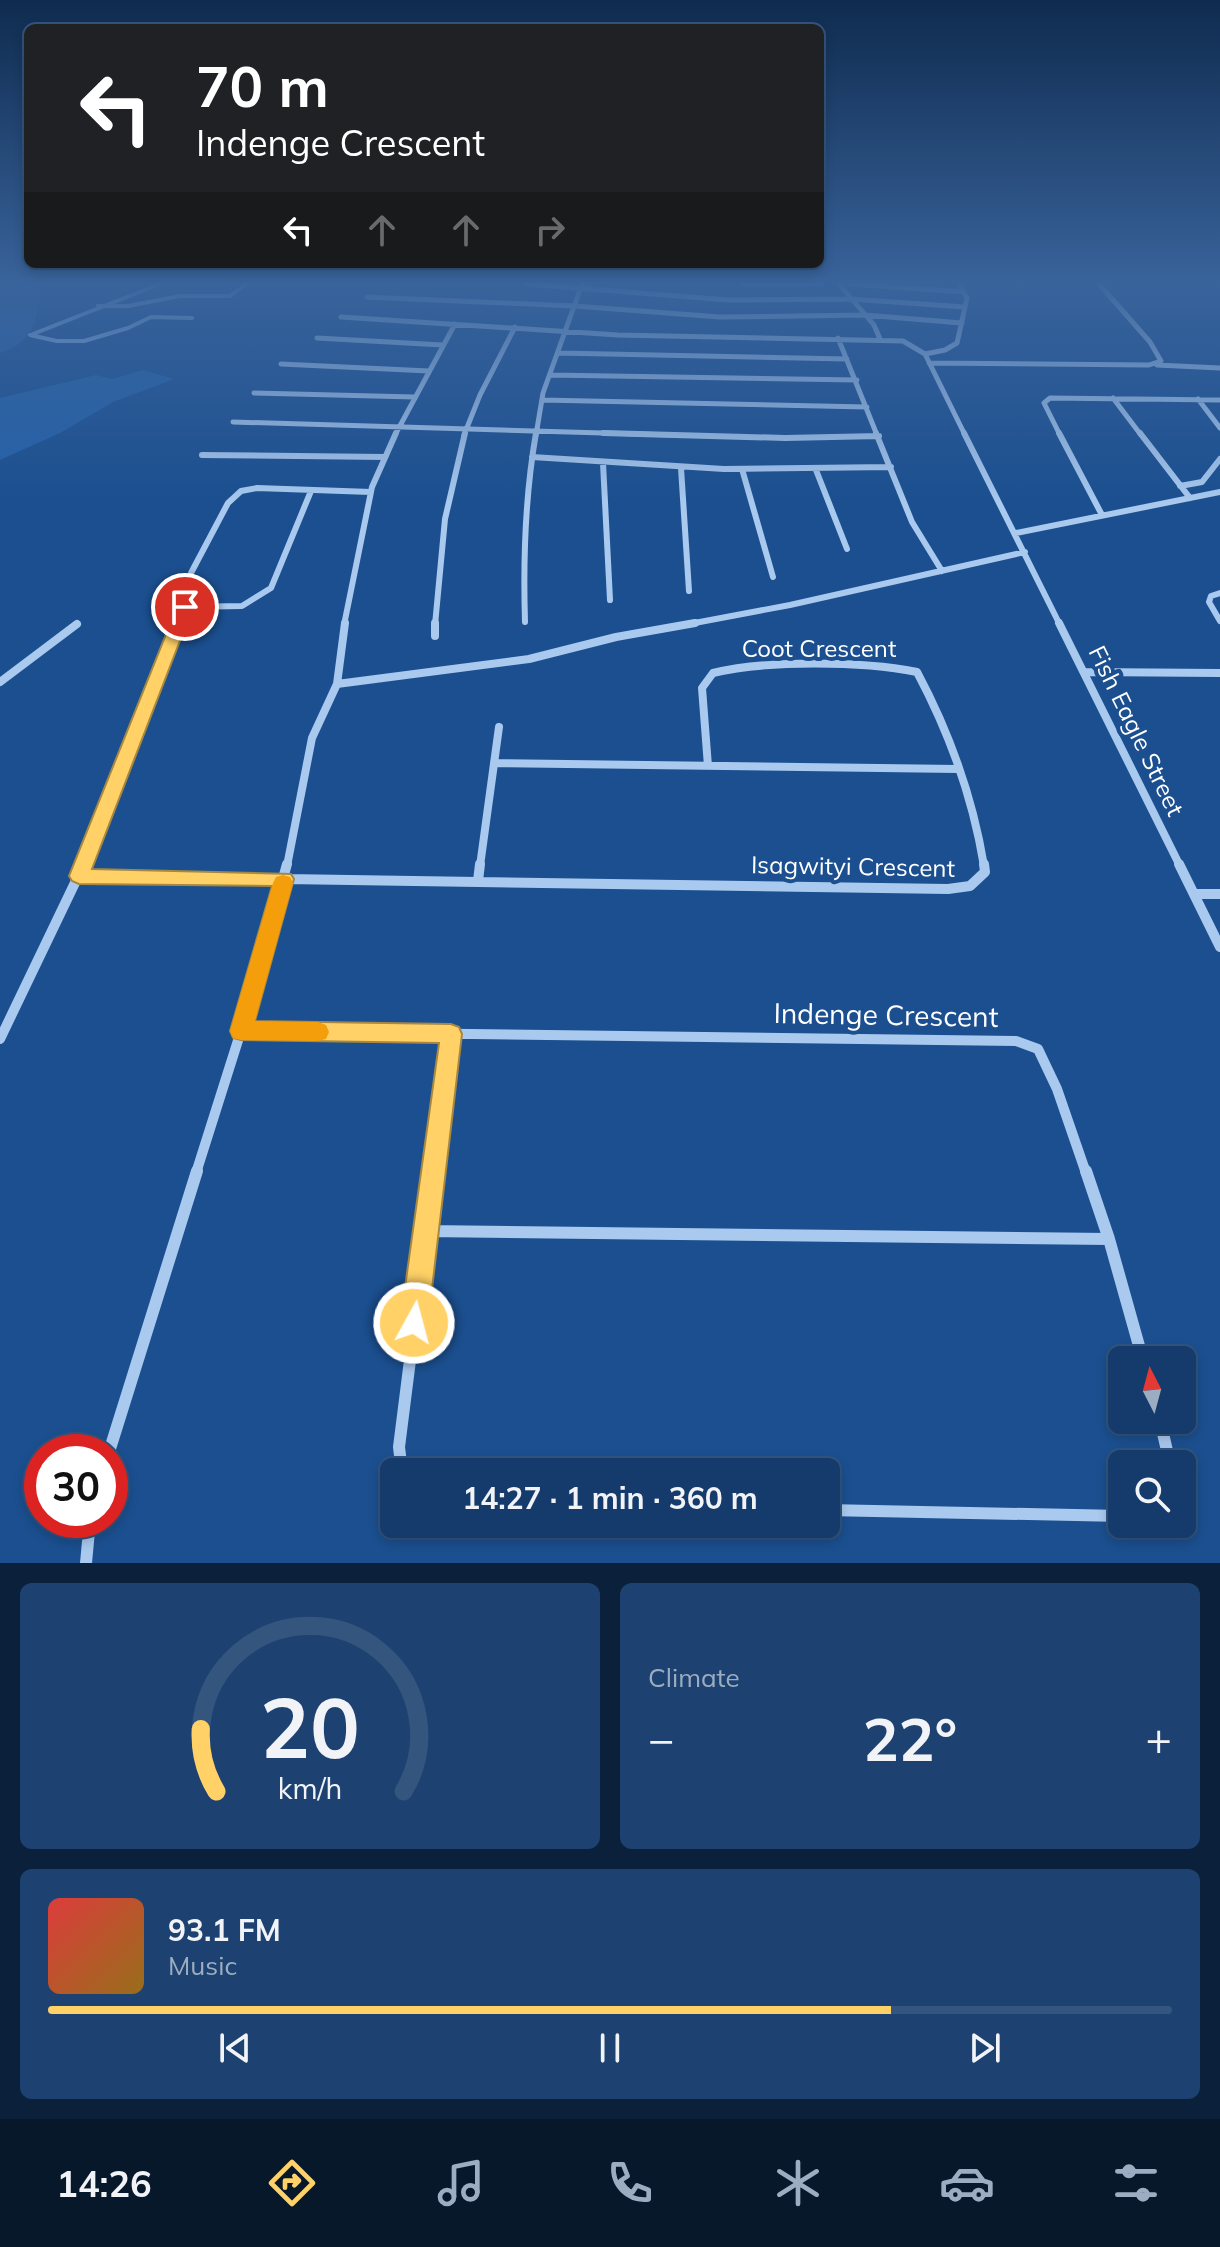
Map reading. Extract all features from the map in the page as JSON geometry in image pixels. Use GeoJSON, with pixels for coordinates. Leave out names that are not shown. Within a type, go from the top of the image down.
{"type":"FeatureCollection","features":[{"type":"Feature","properties":{"kind":"street"},"geometry":{"type":"LineString","coordinates":[[115,1434],[241,1031],[284,879],[312,738],[337,684],[339,651],[371,492],[398,427],[437,357]]}},
{"type":"Feature","properties":{"kind":"street"},"geometry":{"type":"LineString","coordinates":[[435,636],[436,574],[468,429],[474,407],[500,357]]}},
{"type":"Feature","properties":{"kind":"street"},"geometry":{"type":"LineString","coordinates":[[525,622],[525,512],[542,400],[557,357]]}},
{"type":"Feature","properties":{"kind":"street"},"geometry":{"type":"LineString","coordinates":[[748,357],[847,359],[912,522],[942,571]]}},
{"type":"Feature","properties":{"kind":"street","name":"Fish Eagle Street"},"geometry":{"type":"LineString","coordinates":[[926,357],[1220,947]]}},
{"type":"Feature","properties":{"kind":"street"},"geometry":{"type":"LineString","coordinates":[[1149,365],[1161,361],[1160,357]]}},
{"type":"Feature","properties":{"kind":"street"},"geometry":{"type":"LineString","coordinates":[[929,363],[1220,368]]}},
{"type":"Feature","properties":{"kind":"street"},"geometry":{"type":"LineString","coordinates":[[281,364],[429,371]]}},
{"type":"Feature","properties":{"kind":"street"},"geometry":{"type":"LineString","coordinates":[[550,375],[857,380]]}},
{"type":"Feature","properties":{"kind":"street"},"geometry":{"type":"LineString","coordinates":[[254,393],[415,397]]}},
{"type":"Feature","properties":{"kind":"street"},"geometry":{"type":"LineString","coordinates":[[1102,515],[1044,403],[1050,398],[1061,397],[1220,400]]}},
{"type":"Feature","properties":{"kind":"street"},"geometry":{"type":"LineString","coordinates":[[1113,398],[1190,498]]}},
{"type":"Feature","properties":{"kind":"street"},"geometry":{"type":"LineString","coordinates":[[1198,399],[1220,428]]}},
{"type":"Feature","properties":{"kind":"street"},"geometry":{"type":"LineString","coordinates":[[542,400],[867,407]]}},
{"type":"Feature","properties":{"kind":"street"},"geometry":{"type":"LineString","coordinates":[[233,422],[785,438],[879,436]]}},
{"type":"Feature","properties":{"kind":"street"},"geometry":{"type":"LineString","coordinates":[[202,455],[385,457]]}},
{"type":"Feature","properties":{"kind":"street"},"geometry":{"type":"LineString","coordinates":[[532,457],[573,457],[603,463],[681,468],[816,470],[891,467]]}},
{"type":"Feature","properties":{"kind":"street"},"geometry":{"type":"LineString","coordinates":[[1180,486],[1202,482],[1220,459]]}},
{"type":"Feature","properties":{"kind":"street"},"geometry":{"type":"LineString","coordinates":[[603,463],[610,600]]}},
{"type":"Feature","properties":{"kind":"street"},"geometry":{"type":"LineString","coordinates":[[681,468],[689,591]]}},
{"type":"Feature","properties":{"kind":"street"},"geometry":{"type":"LineString","coordinates":[[742,469],[773,577]]}},
{"type":"Feature","properties":{"kind":"street"},"geometry":{"type":"LineString","coordinates":[[816,470],[847,549]]}},
{"type":"Feature","properties":{"kind":"street"},"geometry":{"type":"LineString","coordinates":[[0,1039],[79,876],[185,607],[191,573],[228,503],[241,491],[257,488],[371,492]]}},
{"type":"Feature","properties":{"kind":"street"},"geometry":{"type":"LineString","coordinates":[[185,607],[246,607],[260,599],[271,588],[311,491]]}},
{"type":"Feature","properties":{"kind":"street"},"geometry":{"type":"LineString","coordinates":[[1016,533],[1220,492]]}},
{"type":"Feature","properties":{"kind":"street"},"geometry":{"type":"LineString","coordinates":[[337,684],[529,659],[616,637],[790,605],[1025,552]]}},
{"type":"Feature","properties":{"kind":"street"},"geometry":{"type":"LineString","coordinates":[[1220,593],[1211,596],[1209,602],[1220,621]]}},
{"type":"Feature","properties":{"kind":"street"},"geometry":{"type":"LineString","coordinates":[[0,682],[77,624]]}},
{"type":"Feature","properties":{"kind":"street","name":"Coot Crescent"},"geometry":{"type":"LineString","coordinates":[[708,766],[702,688],[712,673],[746,668],[890,667],[917,672],[932,700],[958,769]]}},
{"type":"Feature","properties":{"kind":"street"},"geometry":{"type":"LineString","coordinates":[[1085,672],[1220,673]]}},
{"type":"Feature","properties":{"kind":"street"},"geometry":{"type":"LineString","coordinates":[[478,881],[499,727]]}},
{"type":"Feature","properties":{"kind":"street"},"geometry":{"type":"LineString","coordinates":[[494,763],[958,769]]}},
{"type":"Feature","properties":{"kind":"street","name":"Isagwityi Crescent"},"geometry":{"type":"LineString","coordinates":[[79,876],[967,888],[978,884],[985,872],[958,769]]}},
{"type":"Feature","properties":{"kind":"street"},"geometry":{"type":"LineString","coordinates":[[1194,894],[1220,894]]}},
{"type":"Feature","properties":{"kind":"street","name":"Indenge Crescent"},"geometry":{"type":"LineString","coordinates":[[241,1031],[1016,1041],[1038,1049],[1047,1063],[1109,1239],[1139,1346]]}},
{"type":"Feature","properties":{"kind":"street"},"geometry":{"type":"LineString","coordinates":[[400,1458],[399,1447],[451,1034]]}},
{"type":"Feature","properties":{"kind":"street"},"geometry":{"type":"LineString","coordinates":[[426,1231],[1109,1239]]}},
{"type":"Feature","properties":{"kind":"street"},"geometry":{"type":"LineString","coordinates":[[840,1510],[1108,1516]]}},
{"type":"Feature","properties":{"kind":"street"},"geometry":{"type":"LineString","coordinates":[[86,1563],[88,1538]]}},
{"type":"Feature","properties":{"kind":"shaded area"},"geometry":{"type":"Polygon","coordinates":[[[143,370],[174,379],[113,402],[60,433],[0,460],[0,398],[96,375],[112,379],[143,370]]]}},
{"type":"Feature","properties":{"kind":"slow traffic"},"geometry":{"type":"LineString","coordinates":[[283,883],[241,1031],[318,1032]]}},
{"type":"Feature","properties":{"kind":"route"},"geometry":{"type":"LineString","coordinates":[[185,607],[79,876],[284,879],[241,1031],[451,1034],[414,1323]]}}]}
